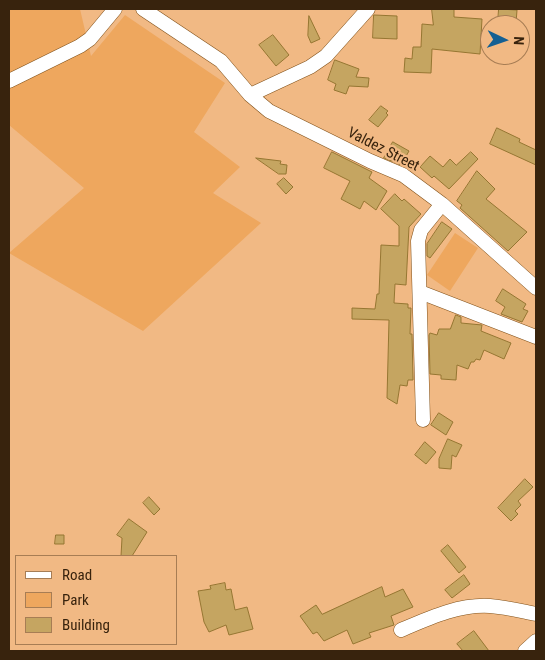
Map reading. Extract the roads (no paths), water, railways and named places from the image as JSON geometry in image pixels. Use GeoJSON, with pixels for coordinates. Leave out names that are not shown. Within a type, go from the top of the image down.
{"type":"FeatureCollection","features":[{"type":"Feature","properties":{"kind":"street"},"geometry":{"type":"LineString","coordinates":[[9,81],[90,40],[115,9]]}},
{"type":"Feature","properties":{"kind":"street","name":"Valdez Street"},"geometry":{"type":"LineString","coordinates":[[143,9],[221,61],[250,95],[269,111],[288,122],[403,175],[442,204],[536,288]]}},
{"type":"Feature","properties":{"kind":"street"},"geometry":{"type":"LineString","coordinates":[[250,95],[310,67],[326,56],[368,9]]}},
{"type":"Feature","properties":{"kind":"street"},"geometry":{"type":"LineString","coordinates":[[423,420],[418,241],[421,230],[442,204]]}},
{"type":"Feature","properties":{"kind":"street"},"geometry":{"type":"LineString","coordinates":[[420,292],[536,337]]}},
{"type":"Feature","properties":{"kind":"street"},"geometry":{"type":"LineString","coordinates":[[401,630],[445,612],[471,607],[490,606],[536,614]]}},
{"type":"Feature","properties":{"kind":"street"},"geometry":{"type":"LineString","coordinates":[[525,651],[536,641]]}}]}
